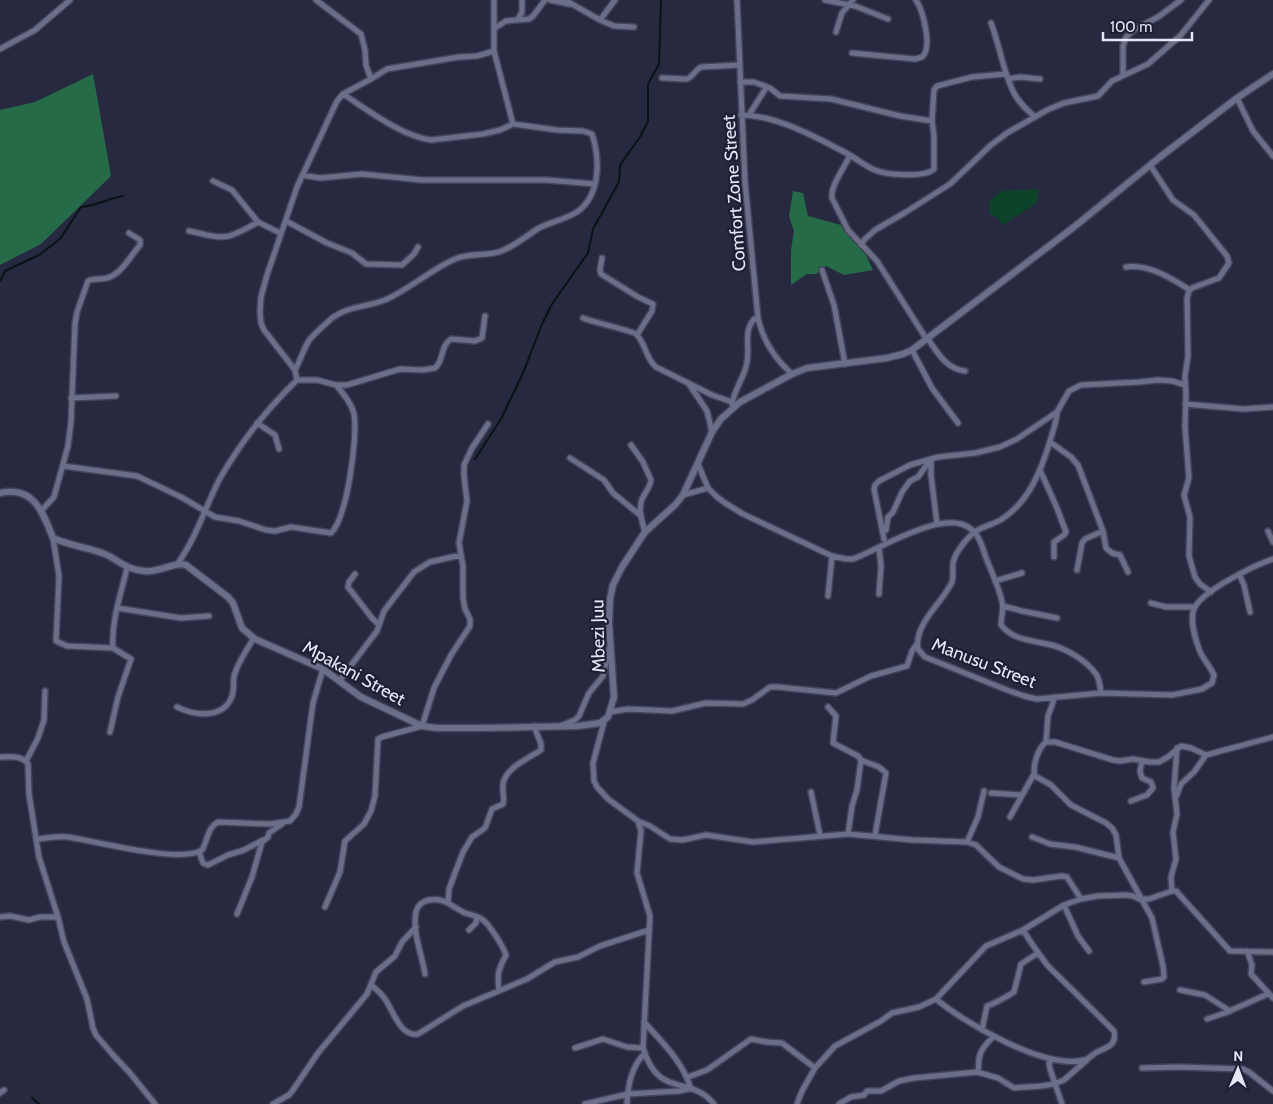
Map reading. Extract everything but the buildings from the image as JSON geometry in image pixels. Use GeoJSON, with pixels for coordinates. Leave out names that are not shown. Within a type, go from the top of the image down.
{"type":"FeatureCollection","features":[{"type":"Feature","properties":{"kind":"street"},"geometry":{"type":"LineString","coordinates":[[0,48],[35,30],[70,0]]}},
{"type":"Feature","properties":{"kind":"street"},"geometry":{"type":"LineString","coordinates":[[316,0],[361,34],[366,65],[371,79]]}},
{"type":"Feature","properties":{"kind":"street"},"geometry":{"type":"LineString","coordinates":[[494,0],[494,51],[513,124]]}},
{"type":"Feature","properties":{"kind":"street"},"geometry":{"type":"LineString","coordinates":[[518,19],[522,12],[522,0]]}},
{"type":"Feature","properties":{"kind":"street"},"geometry":{"type":"LineString","coordinates":[[495,28],[506,21],[529,19],[545,0]]}},
{"type":"Feature","properties":{"kind":"street"},"geometry":{"type":"LineString","coordinates":[[552,0],[571,4]]}},
{"type":"Feature","properties":{"kind":"street"},"geometry":{"type":"LineString","coordinates":[[565,0],[614,26],[634,27]]}},
{"type":"Feature","properties":{"kind":"street"},"geometry":{"type":"LineString","coordinates":[[600,20],[615,0]]}},
{"type":"Feature","properties":{"kind":"street","name":"Comfort Zone Street"},"geometry":{"type":"LineString","coordinates":[[737,0],[745,182],[758,318],[769,349],[792,374]]}},
{"type":"Feature","properties":{"kind":"street"},"geometry":{"type":"LineString","coordinates":[[825,0],[851,2],[888,19]]}},
{"type":"Feature","properties":{"kind":"street"},"geometry":{"type":"LineString","coordinates":[[852,53],[915,59],[922,57],[926,52],[926,40],[922,13],[916,0]]}},
{"type":"Feature","properties":{"kind":"street"},"geometry":{"type":"LineString","coordinates":[[1123,75],[1123,46],[1126,37],[1135,29],[1158,17],[1181,0]]}},
{"type":"Feature","properties":{"kind":"street"},"geometry":{"type":"LineString","coordinates":[[861,245],[874,230],[950,184],[1007,133],[1042,112],[1064,104],[1098,96],[1109,84],[1123,75],[1148,64],[1180,36],[1209,0]]}},
{"type":"Feature","properties":{"kind":"street"},"geometry":{"type":"LineString","coordinates":[[836,32],[844,8],[851,2]]}},
{"type":"Feature","properties":{"kind":"street"},"geometry":{"type":"LineString","coordinates":[[991,23],[1007,76],[1019,101],[1035,117]]}},
{"type":"Feature","properties":{"kind":"street"},"geometry":{"type":"LineString","coordinates":[[297,379],[295,370],[264,330],[260,318],[261,297],[280,233],[302,175],[337,101],[343,94],[387,69],[396,66],[477,56],[494,51]]}},
{"type":"Feature","properties":{"kind":"street"},"geometry":{"type":"LineString","coordinates":[[662,78],[691,77],[701,67],[740,66]]}},
{"type":"Feature","properties":{"kind":"street","name":"Mbezi Juu"},"geometry":{"type":"LineString","coordinates":[[610,712],[614,688],[609,614],[613,584],[645,532],[683,495],[712,432],[731,409],[740,402],[807,368],[896,356],[912,350],[1074,227],[1237,98],[1273,74]]}},
{"type":"Feature","properties":{"kind":"street"},"geometry":{"type":"LineString","coordinates":[[741,115],[749,115],[786,125],[850,155],[879,172],[908,175],[928,173],[934,169],[932,121],[934,90],[937,86],[972,77],[1007,76],[1040,79]]}},
{"type":"Feature","properties":{"kind":"street"},"geometry":{"type":"LineString","coordinates":[[740,82],[754,82],[770,88],[780,96],[831,99],[900,116],[932,121]]}},
{"type":"Feature","properties":{"kind":"street"},"geometry":{"type":"LineString","coordinates":[[749,115],[766,88]]}},
{"type":"Feature","properties":{"kind":"street"},"geometry":{"type":"LineString","coordinates":[[295,370],[309,340],[338,314],[345,310],[383,301],[399,294],[430,272],[455,259],[476,254],[498,252],[508,248],[546,225],[579,211],[595,184],[597,170],[595,150],[590,132],[513,124],[484,134],[431,140],[424,139],[393,125],[343,94]]}},
{"type":"Feature","properties":{"kind":"street"},"geometry":{"type":"LineString","coordinates":[[1237,98],[1253,132],[1273,156]]}},
{"type":"Feature","properties":{"kind":"street"},"geometry":{"type":"LineString","coordinates":[[850,155],[834,185],[831,196],[848,230],[876,262],[927,339],[945,362],[954,369],[965,371]]}},
{"type":"Feature","properties":{"kind":"street"},"geometry":{"type":"LineString","coordinates":[[1150,165],[1173,200],[1194,215],[1220,245],[1229,259],[1229,263],[1219,278],[1190,290],[1187,298],[1188,356],[1185,385],[1185,442],[1189,478],[1184,495],[1190,517],[1189,556],[1195,577],[1200,584],[1211,592]]}},
{"type":"Feature","properties":{"kind":"street"},"geometry":{"type":"LineString","coordinates":[[302,175],[320,178],[362,174],[422,180],[546,180],[595,184]]}},
{"type":"Feature","properties":{"kind":"street"},"geometry":{"type":"LineString","coordinates":[[213,181],[235,192],[258,222],[280,233]]}},
{"type":"Feature","properties":{"kind":"street"},"geometry":{"type":"LineString","coordinates":[[286,221],[327,243],[352,253],[362,263],[370,265],[402,265],[414,254],[418,247]]}},
{"type":"Feature","properties":{"kind":"street"},"geometry":{"type":"LineString","coordinates":[[189,231],[222,238],[231,237],[258,222]]}},
{"type":"Feature","properties":{"kind":"street"},"geometry":{"type":"LineString","coordinates":[[42,510],[54,497],[68,446],[77,312],[88,281],[116,274],[140,245],[140,240],[129,233]]}},
{"type":"Feature","properties":{"kind":"street"},"geometry":{"type":"LineString","coordinates":[[602,258],[601,274],[638,298],[653,304],[652,310],[637,335]]}},
{"type":"Feature","properties":{"kind":"street"},"geometry":{"type":"LineString","coordinates":[[1126,267],[1135,266],[1168,276],[1190,290]]}},
{"type":"Feature","properties":{"kind":"street"},"geometry":{"type":"LineString","coordinates":[[822,270],[834,305],[844,364]]}},
{"type":"Feature","properties":{"kind":"street"},"geometry":{"type":"LineString","coordinates":[[297,379],[347,385],[400,369],[423,370],[435,368],[440,363],[446,342],[451,339],[475,341],[482,338],[484,316]]}},
{"type":"Feature","properties":{"kind":"street"},"geometry":{"type":"LineString","coordinates":[[583,318],[614,328],[631,331],[637,335],[650,362],[664,372],[712,395],[732,402]]}},
{"type":"Feature","properties":{"kind":"street"},"geometry":{"type":"LineString","coordinates":[[731,409],[748,361],[746,345],[749,328],[754,319],[758,318]]}},
{"type":"Feature","properties":{"kind":"street"},"geometry":{"type":"LineString","coordinates":[[912,350],[932,388],[958,423]]}},
{"type":"Feature","properties":{"kind":"street"},"geometry":{"type":"LineString","coordinates":[[53,538],[62,543],[103,553],[127,568],[151,572],[168,568],[178,563],[191,546],[204,511],[231,461],[257,423],[297,379]]}},
{"type":"Feature","properties":{"kind":"street"},"geometry":{"type":"LineString","coordinates":[[974,532],[1004,518],[1033,485],[1050,442],[1057,412],[1069,391],[1081,385],[1158,380],[1172,381],[1185,385]]}},
{"type":"Feature","properties":{"kind":"street"},"geometry":{"type":"LineString","coordinates":[[688,382],[707,411],[712,432]]}},
{"type":"Feature","properties":{"kind":"street"},"geometry":{"type":"LineString","coordinates":[[63,466],[137,476],[215,516],[271,531],[291,527],[328,533],[334,531],[348,485],[354,455],[356,429],[354,412],[336,385]]}},
{"type":"Feature","properties":{"kind":"street"},"geometry":{"type":"LineString","coordinates":[[71,398],[116,396]]}},
{"type":"Feature","properties":{"kind":"street"},"geometry":{"type":"LineString","coordinates":[[1185,404],[1243,409],[1273,407]]}},
{"type":"Feature","properties":{"kind":"street"},"geometry":{"type":"LineString","coordinates":[[890,543],[884,539],[874,489],[879,481],[901,469],[931,459],[975,453],[1000,447],[1057,412]]}},
{"type":"Feature","properties":{"kind":"street"},"geometry":{"type":"LineString","coordinates":[[257,423],[275,435],[279,449]]}},
{"type":"Feature","properties":{"kind":"street"},"geometry":{"type":"LineString","coordinates":[[325,907],[342,867],[345,841],[364,824],[371,810],[375,796],[378,739],[422,726],[434,688],[451,655],[470,626],[470,619],[465,609],[463,598],[464,574],[459,538],[467,501],[464,465],[472,448],[488,424]]}},
{"type":"Feature","properties":{"kind":"street"},"geometry":{"type":"LineString","coordinates":[[1050,442],[1071,457],[1078,465],[1102,531],[1106,548],[1112,553],[1120,555],[1128,572]]}},
{"type":"Feature","properties":{"kind":"street"},"geometry":{"type":"LineString","coordinates":[[630,445],[643,462],[651,480],[648,490],[642,498],[640,515],[645,532]]}},
{"type":"Feature","properties":{"kind":"street"},"geometry":{"type":"LineString","coordinates":[[570,458],[604,480],[613,493],[640,515]]}},
{"type":"Feature","properties":{"kind":"street"},"geometry":{"type":"LineString","coordinates":[[931,459],[937,524]]}},
{"type":"Feature","properties":{"kind":"street"},"geometry":{"type":"LineString","coordinates":[[884,539],[888,517],[893,512],[910,481],[918,477],[931,459]]}},
{"type":"Feature","properties":{"kind":"street"},"geometry":{"type":"LineString","coordinates":[[698,464],[708,488],[717,497],[744,514],[832,556],[853,559],[918,529],[937,524],[961,523],[974,532],[980,540],[1000,593],[1003,606],[1002,625],[1009,633],[1023,639],[1058,646],[1080,659],[1097,676],[1101,693]]}},
{"type":"Feature","properties":{"kind":"street"},"geometry":{"type":"LineString","coordinates":[[1040,470],[1066,532],[1054,542],[1054,557]]}},
{"type":"Feature","properties":{"kind":"street"},"geometry":{"type":"LineString","coordinates":[[683,495],[708,488]]}},
{"type":"Feature","properties":{"kind":"street"},"geometry":{"type":"LineString","coordinates":[[0,494],[13,492],[22,494],[32,500],[42,510],[53,538],[59,576],[56,641],[67,646],[113,648],[131,659],[118,697],[110,732]]}},
{"type":"Feature","properties":{"kind":"street"},"geometry":{"type":"LineString","coordinates":[[1077,570],[1082,543],[1085,539],[1102,531]]}},
{"type":"Feature","properties":{"kind":"street"},"geometry":{"type":"LineString","coordinates":[[1268,531],[1273,542]]}},
{"type":"Feature","properties":{"kind":"street","name":"Manusu Street"},"geometry":{"type":"LineString","coordinates":[[974,532],[954,560],[952,580],[922,627],[917,644],[920,654],[1024,696],[1038,699],[1101,693],[1172,695],[1202,689],[1212,684],[1214,675],[1198,647],[1193,617],[1194,608]]}},
{"type":"Feature","properties":{"kind":"street"},"geometry":{"type":"LineString","coordinates":[[878,594],[881,571],[879,547]]}},
{"type":"Feature","properties":{"kind":"street"},"geometry":{"type":"LineString","coordinates":[[340,680],[377,631],[384,611],[409,577],[418,568],[430,562],[462,555]]}},
{"type":"Feature","properties":{"kind":"street"},"geometry":{"type":"LineString","coordinates":[[828,596],[832,556]]}},
{"type":"Feature","properties":{"kind":"street"},"geometry":{"type":"LineString","coordinates":[[1151,603],[1166,607],[1194,608],[1211,592],[1239,574],[1273,558]]}},
{"type":"Feature","properties":{"kind":"street","name":"Mpakani Street"},"geometry":{"type":"LineString","coordinates":[[178,563],[186,565],[228,597],[233,603],[242,628],[254,638],[323,669],[340,680],[361,698],[422,726],[461,728],[560,726],[588,725],[604,722]]}},
{"type":"Feature","properties":{"kind":"street"},"geometry":{"type":"LineString","coordinates":[[113,648],[113,628],[127,568]]}},
{"type":"Feature","properties":{"kind":"street"},"geometry":{"type":"LineString","coordinates":[[994,581],[1022,572]]}},
{"type":"Feature","properties":{"kind":"street"},"geometry":{"type":"LineString","coordinates":[[355,574],[348,585],[349,590],[379,625]]}},
{"type":"Feature","properties":{"kind":"street"},"geometry":{"type":"LineString","coordinates":[[1239,574],[1244,585],[1250,612]]}},
{"type":"Feature","properties":{"kind":"street"},"geometry":{"type":"LineString","coordinates":[[1003,606],[1057,618]]}},
{"type":"Feature","properties":{"kind":"street"},"geometry":{"type":"LineString","coordinates":[[117,608],[181,618],[209,616]]}},
{"type":"Feature","properties":{"kind":"street"},"geometry":{"type":"LineString","coordinates":[[178,707],[203,715],[218,711],[227,705],[233,694],[235,672],[254,638]]}},
{"type":"Feature","properties":{"kind":"street"},"geometry":{"type":"LineString","coordinates":[[560,726],[577,718],[589,693],[601,680],[611,642]]}},
{"type":"Feature","properties":{"kind":"street"},"geometry":{"type":"LineString","coordinates":[[917,644],[912,651],[907,666],[871,676],[836,694],[770,687],[743,704],[706,702],[672,711],[628,709],[610,712],[604,722],[593,763],[594,781],[608,799],[638,821],[675,841],[706,835],[753,842],[848,834],[876,835],[913,840],[966,842],[976,846],[1000,867],[1024,879],[1067,877],[1081,899]]}},
{"type":"Feature","properties":{"kind":"street"},"geometry":{"type":"LineString","coordinates":[[37,839],[66,836],[167,853],[189,854],[199,852],[205,845],[209,831],[218,822],[283,823],[290,821],[296,814],[298,807],[313,703],[323,669]]}},
{"type":"Feature","properties":{"kind":"street"},"geometry":{"type":"LineString","coordinates":[[26,761],[38,738],[44,720],[45,691]]}},
{"type":"Feature","properties":{"kind":"street"},"geometry":{"type":"LineString","coordinates":[[1046,742],[1048,716],[1055,697]]}},
{"type":"Feature","properties":{"kind":"street"},"geometry":{"type":"LineString","coordinates":[[828,707],[836,716],[833,743],[858,756],[861,760],[879,767],[886,773],[876,835]]}},
{"type":"Feature","properties":{"kind":"street"},"geometry":{"type":"LineString","coordinates":[[448,903],[449,889],[466,845],[472,837],[486,828],[492,809],[500,806],[504,801],[504,780],[509,773],[541,750],[541,744],[534,726]]}},
{"type":"Feature","properties":{"kind":"street"},"geometry":{"type":"LineString","coordinates":[[1175,800],[1181,784],[1194,772],[1206,755],[1273,736]]}},
{"type":"Feature","properties":{"kind":"street"},"geometry":{"type":"LineString","coordinates":[[1010,817],[1034,774],[1040,747],[1046,742],[1055,742],[1120,762],[1133,759],[1154,762],[1164,760],[1177,748],[1186,746],[1206,755]]}},
{"type":"Feature","properties":{"kind":"street"},"geometry":{"type":"LineString","coordinates":[[1172,890],[1171,877],[1176,859],[1173,832],[1177,814],[1175,800],[1177,748]]}},
{"type":"Feature","properties":{"kind":"street"},"geometry":{"type":"LineString","coordinates":[[0,757],[18,757],[28,764],[29,794],[39,858],[64,942],[87,999],[96,1035],[155,1104]]}},
{"type":"Feature","properties":{"kind":"street"},"geometry":{"type":"LineString","coordinates":[[848,834],[861,760]]}},
{"type":"Feature","properties":{"kind":"street"},"geometry":{"type":"LineString","coordinates":[[1130,801],[1148,795],[1153,788],[1152,782],[1142,778],[1140,771],[1142,761]]}},
{"type":"Feature","properties":{"kind":"street"},"geometry":{"type":"LineString","coordinates":[[1034,774],[1051,785],[1071,805],[1109,825],[1116,835],[1119,858],[1152,918],[1164,972],[1162,979],[1144,982]]}},
{"type":"Feature","properties":{"kind":"street"},"geometry":{"type":"LineString","coordinates":[[811,792],[820,836]]}},
{"type":"Feature","properties":{"kind":"street"},"geometry":{"type":"LineString","coordinates":[[966,842],[978,817],[984,792]]}},
{"type":"Feature","properties":{"kind":"street"},"geometry":{"type":"LineString","coordinates":[[991,793],[1022,795]]}},
{"type":"Feature","properties":{"kind":"street"},"geometry":{"type":"LineString","coordinates":[[638,821],[641,831],[638,873],[650,912],[644,1050],[657,1074],[662,1079],[703,1093],[714,1104]]}},
{"type":"Feature","properties":{"kind":"street"},"geometry":{"type":"LineString","coordinates":[[237,914],[252,877],[262,842],[268,837],[269,833],[283,823]]}},
{"type":"Feature","properties":{"kind":"street"},"geometry":{"type":"LineString","coordinates":[[199,852],[203,863],[208,865],[228,855],[244,850],[268,837]]}},
{"type":"Feature","properties":{"kind":"street"},"geometry":{"type":"LineString","coordinates":[[1032,837],[1050,844],[1075,847],[1119,858]]}},
{"type":"Feature","properties":{"kind":"street"},"geometry":{"type":"LineString","coordinates":[[797,1104],[815,1068],[835,1046],[892,1013],[919,1007],[936,999],[986,946],[1023,930],[1064,905],[1081,899],[1126,895],[1141,900],[1149,899],[1172,890],[1180,894],[1227,949],[1234,951],[1273,952]]}},
{"type":"Feature","properties":{"kind":"street"},"geometry":{"type":"LineString","coordinates":[[425,974],[418,948],[416,912],[424,901],[433,900],[448,903],[458,910],[477,917],[488,925],[506,953],[498,974],[499,991]]}},
{"type":"Feature","properties":{"kind":"street"},"geometry":{"type":"LineString","coordinates":[[1064,905],[1078,936],[1089,951]]}},
{"type":"Feature","properties":{"kind":"street"},"geometry":{"type":"LineString","coordinates":[[0,917],[10,916],[28,920],[40,917],[58,917]]}},
{"type":"Feature","properties":{"kind":"street"},"geometry":{"type":"LineString","coordinates":[[469,930],[476,923],[477,917]]}},
{"type":"Feature","properties":{"kind":"street"},"geometry":{"type":"LineString","coordinates":[[273,1104],[289,1095],[318,1053],[362,1000],[376,972],[395,956],[402,942],[416,928]]}},
{"type":"Feature","properties":{"kind":"street"},"geometry":{"type":"LineString","coordinates":[[371,984],[386,1000],[403,1028],[414,1035],[463,1006],[527,979],[555,962],[578,958],[600,946],[649,930]]}},
{"type":"Feature","properties":{"kind":"street"},"geometry":{"type":"LineString","coordinates":[[839,1104],[851,1097],[864,1095],[867,1091],[881,1091],[899,1081],[977,1072],[998,1078],[1014,1088],[1054,1084],[1069,1077],[1096,1053],[1107,1049],[1114,1039],[1114,1031],[1064,982],[1038,953],[1023,930]]}},
{"type":"Feature","properties":{"kind":"street"},"geometry":{"type":"LineString","coordinates":[[1247,951],[1252,965],[1251,974],[1273,998]]}},
{"type":"Feature","properties":{"kind":"street"},"geometry":{"type":"LineString","coordinates":[[982,1030],[987,1006],[1014,992],[1021,964],[1038,953]]}},
{"type":"Feature","properties":{"kind":"street"},"geometry":{"type":"LineString","coordinates":[[1180,990],[1205,995],[1230,1011]]}},
{"type":"Feature","properties":{"kind":"street"},"geometry":{"type":"LineString","coordinates":[[1206,1019],[1230,1011],[1268,994]]}},
{"type":"Feature","properties":{"kind":"street"},"geometry":{"type":"LineString","coordinates":[[936,999],[993,1037],[1052,1059],[1074,1062],[1090,1058]]}},
{"type":"Feature","properties":{"kind":"street"},"geometry":{"type":"LineString","coordinates":[[644,1022],[672,1053],[688,1077],[690,1089]]}},
{"type":"Feature","properties":{"kind":"street"},"geometry":{"type":"LineString","coordinates":[[977,1072],[980,1068],[979,1059],[983,1050],[993,1037]]}},
{"type":"Feature","properties":{"kind":"street"},"geometry":{"type":"LineString","coordinates":[[688,1077],[707,1070],[751,1038],[767,1042],[782,1042],[815,1068]]}},
{"type":"Feature","properties":{"kind":"street"},"geometry":{"type":"LineString","coordinates":[[575,1048],[603,1039],[627,1047],[644,1050]]}},
{"type":"Feature","properties":{"kind":"street"},"geometry":{"type":"LineString","coordinates":[[627,1104],[634,1066],[644,1050]]}},
{"type":"Feature","properties":{"kind":"street"},"geometry":{"type":"LineString","coordinates":[[1052,1059],[1049,1066],[1062,1104]]}},
{"type":"Feature","properties":{"kind":"street"},"geometry":{"type":"LineString","coordinates":[[1142,1068],[1242,1069],[1249,1072],[1273,1092]]}},
{"type":"Feature","properties":{"kind":"street"},"geometry":{"type":"LineString","coordinates":[[585,1104],[628,1094],[690,1089]]}},
{"type":"Feature","properties":{"kind":"green space"},"geometry":{"type":"Polygon","coordinates":[[[93,74],[111,176],[41,244],[0,265],[0,110],[35,102],[93,74]]]}},
{"type":"Feature","properties":{"kind":"green space"},"geometry":{"type":"Polygon","coordinates":[[[1038,189],[1037,202],[1003,225],[998,218],[989,213],[990,201],[1001,191],[1038,189]]]}},
{"type":"Feature","properties":{"kind":"green space"},"geometry":{"type":"Polygon","coordinates":[[[793,191],[803,193],[808,216],[841,225],[866,255],[873,270],[844,275],[826,266],[816,274],[807,274],[791,285],[791,250],[794,231],[789,216],[793,191]]]}},
{"type":"Feature","properties":{"kind":"waterway"},"geometry":{"type":"LineString","coordinates":[[475,459],[501,419],[552,304],[588,253],[593,229],[619,182],[620,165],[640,137],[648,121],[648,84],[659,64],[661,0]]}},
{"type":"Feature","properties":{"kind":"waterway"},"geometry":{"type":"LineString","coordinates":[[0,281],[5,271],[39,255],[60,239],[81,207],[123,196]]}},
{"type":"Feature","properties":{"kind":"waterway"},"geometry":{"type":"LineString","coordinates":[[32,1098],[39,1104]]}}]}
